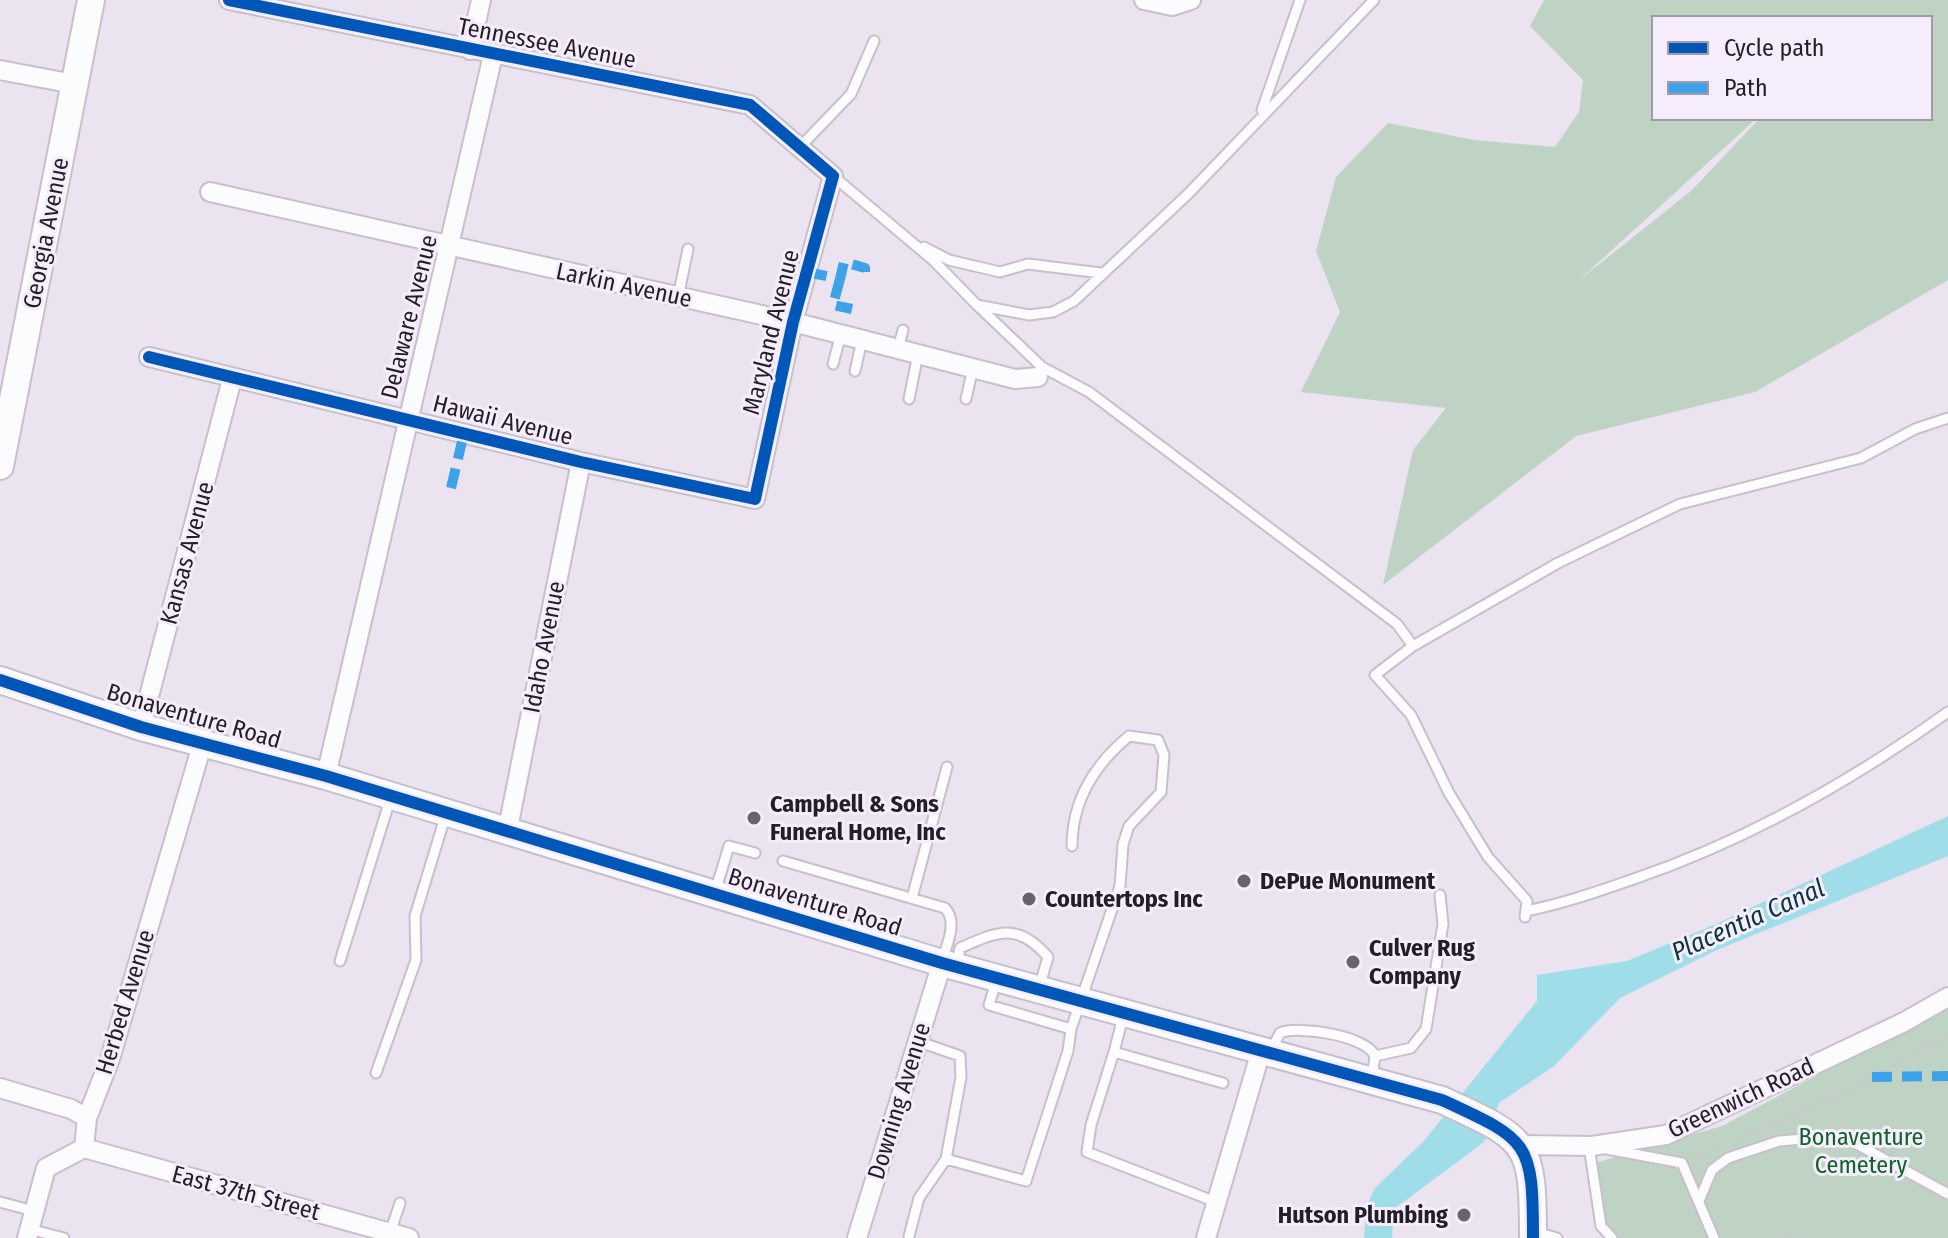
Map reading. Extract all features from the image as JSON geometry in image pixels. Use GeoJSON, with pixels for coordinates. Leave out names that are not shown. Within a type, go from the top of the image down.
{"type":"FeatureCollection","features":[{"type":"Feature","properties":{"kind":"street","name":"Georgia Avenue"},"geometry":{"type":"LineString","coordinates":[[0,466],[91,0]]}},
{"type":"Feature","properties":{"kind":"street","name":"Tennessee Avenue"},"geometry":{"type":"LineString","coordinates":[[229,0],[750,105],[833,176]]}},
{"type":"Feature","properties":{"kind":"street"},"geometry":{"type":"LineString","coordinates":[[470,50],[481,0]]}},
{"type":"Feature","properties":{"kind":"street"},"geometry":{"type":"LineString","coordinates":[[1144,0],[1172,6],[1191,0]]}},
{"type":"Feature","properties":{"kind":"street","name":"Delaware Avenue"},"geometry":{"type":"LineString","coordinates":[[326,776],[406,419],[450,247],[493,55]]}},
{"type":"Feature","properties":{"kind":"street"},"geometry":{"type":"LineString","coordinates":[[0,70],[74,84]]}},
{"type":"Feature","properties":{"kind":"street","name":"Maryland Avenue"},"geometry":{"type":"LineString","coordinates":[[755,499],[793,322],[833,176]]}},
{"type":"Feature","properties":{"kind":"street","name":"Larkin Avenue"},"geometry":{"type":"LineString","coordinates":[[210,192],[793,322],[1015,379],[1038,377]]}},
{"type":"Feature","properties":{"kind":"street","name":"Hawaii Avenue"},"geometry":{"type":"LineString","coordinates":[[149,357],[581,462],[755,499]]}},
{"type":"Feature","properties":{"kind":"street","name":"Kansas Avenue"},"geometry":{"type":"LineString","coordinates":[[141,727],[232,379]]}},
{"type":"Feature","properties":{"kind":"street","name":"Idaho Avenue"},"geometry":{"type":"LineString","coordinates":[[507,833],[581,462]]}},
{"type":"Feature","properties":{"kind":"street","name":"Bonaventure Road"},"geometry":{"type":"LineString","coordinates":[[0,680],[141,727],[326,776],[949,965],[1265,1052],[1373,1069],[1497,1124],[1520,1145],[1533,1176],[1541,1236]]}},
{"type":"Feature","properties":{"kind":"street","name":"Herbed Avenue"},"geometry":{"type":"LineString","coordinates":[[84,1148],[87,1118],[110,1059],[202,745]]}},
{"type":"Feature","properties":{"kind":"street","name":"Downing Avenue"},"geometry":{"type":"LineString","coordinates":[[857,1238],[917,1041],[949,965]]}},
{"type":"Feature","properties":{"kind":"street","name":"Greenwich Road"},"geometry":{"type":"LineString","coordinates":[[1520,1145],[1591,1146],[1666,1135],[1904,1022],[1948,997]]}},
{"type":"Feature","properties":{"kind":"street"},"geometry":{"type":"LineString","coordinates":[[1206,1238],[1265,1052]]}},
{"type":"Feature","properties":{"kind":"street"},"geometry":{"type":"LineString","coordinates":[[0,1088],[71,1109],[87,1118]]}},
{"type":"Feature","properties":{"kind":"street"},"geometry":{"type":"LineString","coordinates":[[30,1226],[46,1168],[84,1148]]}},
{"type":"Feature","properties":{"kind":"street","name":"East 37th Street"},"geometry":{"type":"LineString","coordinates":[[84,1148],[409,1238]]}},
{"type":"Feature","properties":{"kind":"lane"},"geometry":{"type":"LineString","coordinates":[[1259,117],[1300,0]]}},
{"type":"Feature","properties":{"kind":"lane"},"geometry":{"type":"LineString","coordinates":[[977,305],[1015,315],[1053,312],[1074,301],[1188,194],[1374,0]]}},
{"type":"Feature","properties":{"kind":"lane"},"geometry":{"type":"LineString","coordinates":[[800,147],[851,94],[874,41]]}},
{"type":"Feature","properties":{"kind":"lane"},"geometry":{"type":"LineString","coordinates":[[833,176],[911,239],[1042,367],[1089,392],[1397,624],[1413,646]]}},
{"type":"Feature","properties":{"kind":"lane"},"geometry":{"type":"LineString","coordinates":[[911,239],[949,260],[987,270],[1000,272],[1028,264],[1101,273]]}},
{"type":"Feature","properties":{"kind":"lane"},"geometry":{"type":"LineString","coordinates":[[678,297],[688,249]]}},
{"type":"Feature","properties":{"kind":"lane"},"geometry":{"type":"LineString","coordinates":[[898,349],[903,330]]}},
{"type":"Feature","properties":{"kind":"lane"},"geometry":{"type":"LineString","coordinates":[[833,364],[841,334]]}},
{"type":"Feature","properties":{"kind":"lane"},"geometry":{"type":"LineString","coordinates":[[855,371],[862,340]]}},
{"type":"Feature","properties":{"kind":"lane"},"geometry":{"type":"LineString","coordinates":[[909,399],[918,354]]}},
{"type":"Feature","properties":{"kind":"lane"},"geometry":{"type":"LineString","coordinates":[[966,399],[973,368]]}},
{"type":"Feature","properties":{"kind":"lane"},"geometry":{"type":"LineString","coordinates":[[1948,418],[1915,429],[1861,458],[1680,504],[1558,563],[1413,646],[1375,675],[1411,715],[1449,793],[1488,857],[1527,901],[1525,914],[1672,866],[1772,823],[1830,791],[1948,712]]}},
{"type":"Feature","properties":{"kind":"lane"},"geometry":{"type":"LineString","coordinates":[[946,1159],[1026,1181],[1068,1051],[1079,1001],[1120,886],[1123,844],[1129,826],[1161,792],[1164,755],[1158,740],[1129,736],[1103,762],[1087,782],[1072,827],[1072,846]]}},
{"type":"Feature","properties":{"kind":"lane"},"geometry":{"type":"LineString","coordinates":[[912,898],[947,767]]}},
{"type":"Feature","properties":{"kind":"lane"},"geometry":{"type":"LineString","coordinates":[[340,961],[391,797]]}},
{"type":"Feature","properties":{"kind":"lane"},"geometry":{"type":"LineString","coordinates":[[376,1073],[416,960],[415,916],[446,814]]}},
{"type":"Feature","properties":{"kind":"lane"},"geometry":{"type":"LineString","coordinates":[[715,895],[729,846],[755,853]]}},
{"type":"Feature","properties":{"kind":"lane"},"geometry":{"type":"LineString","coordinates":[[783,861],[945,908],[952,924],[949,965]]}},
{"type":"Feature","properties":{"kind":"lane"},"geometry":{"type":"LineString","coordinates":[[1373,1069],[1411,1048],[1426,1029],[1434,989],[1433,968],[1443,924],[1440,895]]}},
{"type":"Feature","properties":{"kind":"lane"},"geometry":{"type":"LineString","coordinates":[[949,965],[960,948],[1000,931],[1014,933],[1036,943],[1048,957],[1039,990]]}},
{"type":"Feature","properties":{"kind":"lane"},"geometry":{"type":"LineString","coordinates":[[997,978],[989,1005],[1071,1029]]}},
{"type":"Feature","properties":{"kind":"lane"},"geometry":{"type":"LineString","coordinates":[[1124,1013],[1091,1125],[1087,1152],[1216,1202]]}},
{"type":"Feature","properties":{"kind":"lane"},"geometry":{"type":"LineString","coordinates":[[909,1236],[919,1198],[946,1159],[961,1077],[960,1056],[917,1041]]}},
{"type":"Feature","properties":{"kind":"lane"},"geometry":{"type":"LineString","coordinates":[[1114,1052],[1223,1083]]}},
{"type":"Feature","properties":{"kind":"lane"},"geometry":{"type":"LineString","coordinates":[[1699,1201],[1712,1170],[1728,1158],[1779,1141],[1842,1136],[1948,1194]]}},
{"type":"Feature","properties":{"kind":"lane"},"geometry":{"type":"LineString","coordinates":[[1603,1238],[1591,1146],[1682,1163],[1714,1238]]}},
{"type":"Feature","properties":{"kind":"lane"},"geometry":{"type":"LineString","coordinates":[[0,1202],[30,1226],[64,1238]]}},
{"type":"Feature","properties":{"kind":"lane"},"geometry":{"type":"LineString","coordinates":[[390,1233],[400,1203]]}},
{"type":"Feature","properties":{"kind":"lane"},"geometry":{"type":"LineString","coordinates":[[1601,1226],[1612,1238]]}},
{"type":"Feature","properties":{"kind":"path"},"geometry":{"type":"LineString","coordinates":[[1735,1141],[1832,1099],[1948,1035]]}},
{"type":"Feature","properties":{"kind":"path"},"geometry":{"type":"LineString","coordinates":[[1682,1163],[1722,1146]]}},
{"type":"Feature","properties":{"kind":"path"},"geometry":{"type":"LineString","coordinates":[[1784,1233],[1793,1238]]}},
{"type":"Feature","properties":{"kind":"green space"},"geometry":{"type":"Polygon","coordinates":[[[1544,0],[1948,0],[1948,280],[1755,392],[1576,436],[1383,585],[1413,450],[1446,408],[1301,392],[1340,312],[1316,251],[1336,177],[1388,123],[1474,140],[1555,147],[1579,112],[1583,80],[1530,26],[1544,0]],[[1652,16],[1652,120],[1755,120],[1578,281],[1691,191],[1758,120],[1932,120],[1932,16],[1652,16]]]}},
{"type":"Feature","properties":{"kind":"green space","name":"Bonaventure Cemetery"},"geometry":{"type":"Polygon","coordinates":[[[1948,1006],[1948,1238],[1603,1238],[1595,1163],[1722,1126],[1948,1006]]]}},
{"type":"Feature","properties":{"kind":"water","name":"Placentia Canal"},"geometry":{"type":"Polygon","coordinates":[[[1948,816],[1948,856],[1717,950],[1620,998],[1554,1066],[1499,1103],[1484,1142],[1394,1209],[1392,1238],[1364,1238],[1366,1207],[1375,1188],[1423,1142],[1537,1001],[1537,975],[1627,961],[1716,924],[1948,816]]]}},
{"type":"Feature","properties":{"kind":"marked path"},"geometry":{"type":"LineString","coordinates":[[807,272],[840,279],[844,262],[865,268],[865,272]]}},
{"type":"Feature","properties":{"kind":"marked path"},"geometry":{"type":"LineString","coordinates":[[840,279],[833,305],[852,309]]}},
{"type":"Feature","properties":{"kind":"marked path"},"geometry":{"type":"LineString","coordinates":[[451,488],[464,433]]}},
{"type":"Feature","properties":{"kind":"marked path"},"geometry":{"type":"LineString","coordinates":[[1872,1077],[1948,1076]]}},
{"type":"Feature","properties":{"kind":"cycle path"},"geometry":{"type":"LineString","coordinates":[[149,357],[581,462],[755,499],[793,322],[833,176],[750,105],[229,0]]}},
{"type":"Feature","properties":{"kind":"cycle path"},"geometry":{"type":"LineString","coordinates":[[0,680],[141,727],[326,776],[942,963],[1442,1100],[1493,1125],[1520,1148],[1531,1181],[1533,1238]]}},
{"type":"Feature","properties":{"kind":"place","name":"Campbell & Sons Funeral Home, Inc"},"geometry":{"type":"Point","coordinates":[754,818]}},
{"type":"Feature","properties":{"kind":"place","name":"DePue Monument"},"geometry":{"type":"Point","coordinates":[1244,881]}},
{"type":"Feature","properties":{"kind":"place","name":"Countertops Inc"},"geometry":{"type":"Point","coordinates":[1029,899]}},
{"type":"Feature","properties":{"kind":"place","name":"Culver Rug Company"},"geometry":{"type":"Point","coordinates":[1353,962]}},
{"type":"Feature","properties":{"kind":"place","name":"Hutson Plumbing"},"geometry":{"type":"Point","coordinates":[1464,1215]}}]}
